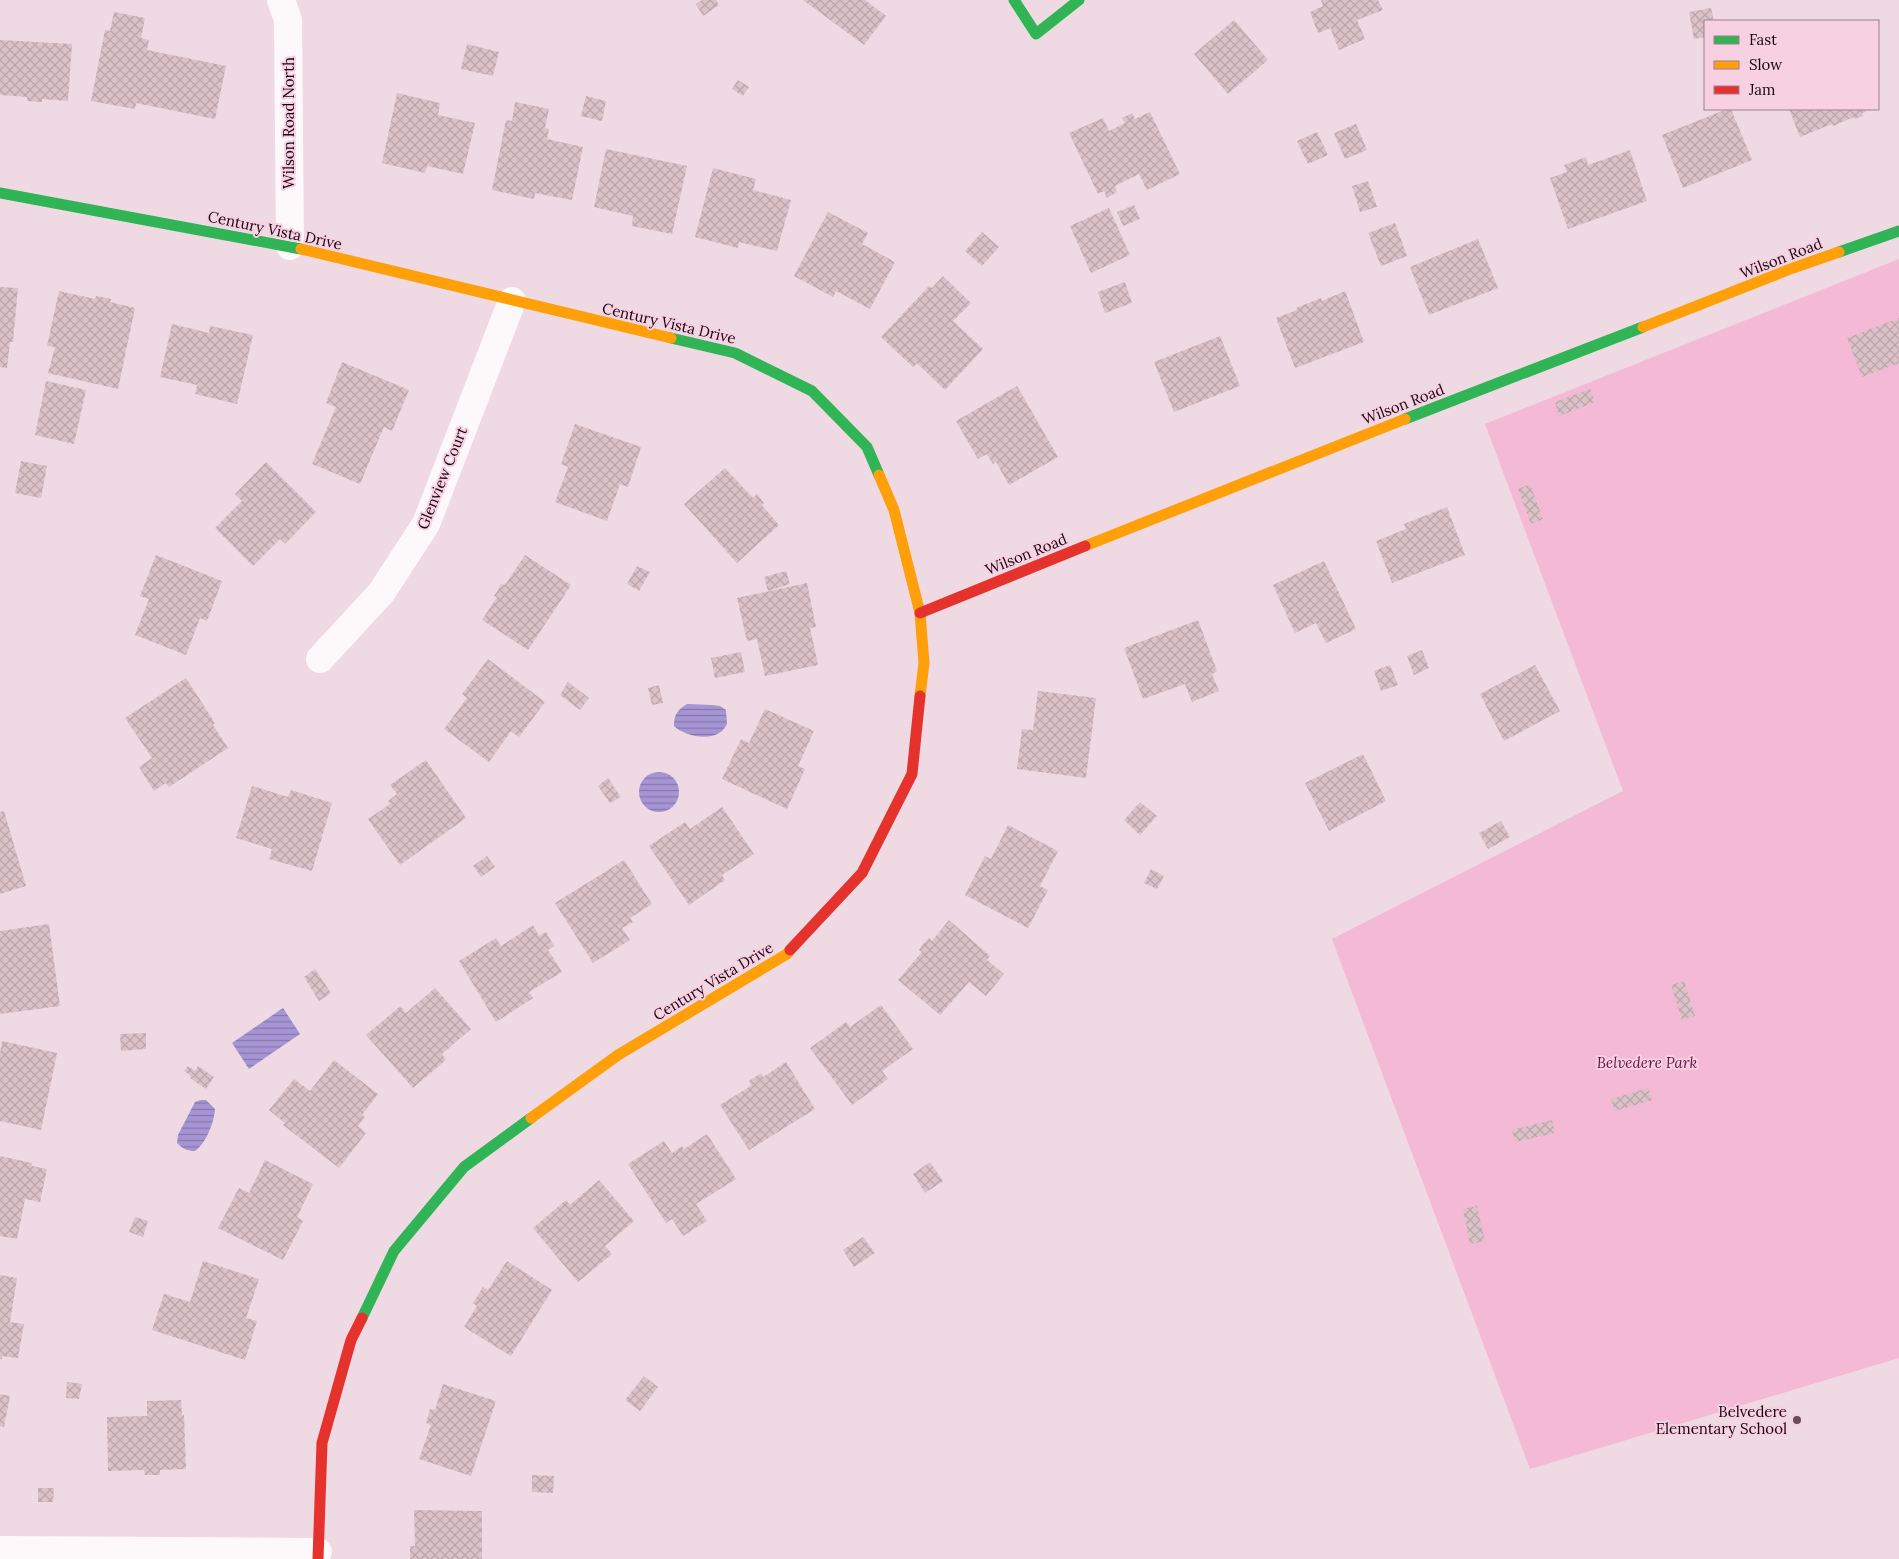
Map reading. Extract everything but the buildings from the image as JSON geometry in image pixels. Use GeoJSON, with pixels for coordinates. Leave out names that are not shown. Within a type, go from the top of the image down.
{"type":"FeatureCollection","features":[{"type":"Feature","properties":{"kind":"street","name":"Wilson Road North"},"geometry":{"type":"LineString","coordinates":[[281,0],[288,20],[290,246]]}},
{"type":"Feature","properties":{"kind":"street"},"geometry":{"type":"LineString","coordinates":[[1014,0],[1036,34],[1079,0]]}},
{"type":"Feature","properties":{"kind":"street","name":"Century Vista Drive"},"geometry":{"type":"LineString","coordinates":[[0,194],[290,246],[512,301],[735,353],[812,391],[867,447],[894,510],[920,613],[924,663],[912,774],[862,873],[787,954],[618,1055],[464,1167],[394,1251],[351,1340],[322,1443],[318,1556]]}},
{"type":"Feature","properties":{"kind":"street","name":"Wilson Road"},"geometry":{"type":"LineString","coordinates":[[920,613],[1194,501],[1784,272],[1899,231]]}},
{"type":"Feature","properties":{"kind":"street","name":"Glenview Court"},"geometry":{"type":"LineString","coordinates":[[320,659],[382,593],[426,524],[512,301]]}},
{"type":"Feature","properties":{"kind":"street"},"geometry":{"type":"LineString","coordinates":[[0,1550],[318,1556]]}},
{"type":"Feature","properties":{"kind":"green space","name":"Belvedere Park"},"geometry":{"type":"Polygon","coordinates":[[[1899,259],[1899,1358],[1530,1469],[1332,939],[1623,791],[1485,424],[1899,259]]]}},
{"type":"Feature","properties":{"kind":"shaded area"},"geometry":{"type":"Polygon","coordinates":[[[687,704],[720,706],[726,710],[727,724],[720,732],[708,737],[695,736],[683,732],[674,726],[674,722],[677,713],[687,704]]]}},
{"type":"Feature","properties":{"kind":"shaded area"},"geometry":{"type":"Polygon","coordinates":[[[663,772],[670,775],[676,781],[679,792],[678,800],[670,809],[663,812],[655,812],[648,809],[640,800],[639,788],[642,781],[651,773],[663,772]]]}},
{"type":"Feature","properties":{"kind":"shaded area"},"geometry":{"type":"Polygon","coordinates":[[[283,1008],[300,1034],[249,1069],[232,1043],[283,1008]]]}},
{"type":"Feature","properties":{"kind":"shaded area"},"geometry":{"type":"Polygon","coordinates":[[[206,1100],[215,1109],[213,1120],[206,1138],[199,1147],[195,1151],[187,1150],[177,1143],[178,1135],[195,1102],[206,1100]]]}},
{"type":"Feature","properties":{"kind":"traffic: fast"},"geometry":{"type":"LineString","coordinates":[[1014,0],[1036,34],[1079,0]]}},
{"type":"Feature","properties":{"kind":"traffic: fast"},"geometry":{"type":"LineString","coordinates":[[0,193],[301,249]]}},
{"type":"Feature","properties":{"kind":"traffic: fast"},"geometry":{"type":"LineString","coordinates":[[1839,252],[1899,231]]}},
{"type":"Feature","properties":{"kind":"traffic: fast"},"geometry":{"type":"LineString","coordinates":[[1405,419],[1643,327]]}},
{"type":"Feature","properties":{"kind":"traffic: fast"},"geometry":{"type":"LineString","coordinates":[[671,338],[735,353],[812,391],[867,447],[879,475]]}},
{"type":"Feature","properties":{"kind":"traffic: fast"},"geometry":{"type":"LineString","coordinates":[[362,1318],[394,1251],[464,1167],[531,1118]]}},
{"type":"Feature","properties":{"kind":"traffic: slow"},"geometry":{"type":"LineString","coordinates":[[301,249],[671,338]]}},
{"type":"Feature","properties":{"kind":"traffic: slow"},"geometry":{"type":"LineString","coordinates":[[1643,327],[1839,252]]}},
{"type":"Feature","properties":{"kind":"traffic: slow"},"geometry":{"type":"LineString","coordinates":[[1085,546],[1405,419]]}},
{"type":"Feature","properties":{"kind":"traffic: slow"},"geometry":{"type":"LineString","coordinates":[[879,475],[894,510],[920,613],[924,663],[920,696]]}},
{"type":"Feature","properties":{"kind":"traffic: slow"},"geometry":{"type":"LineString","coordinates":[[531,1118],[618,1055],[787,954],[790,950]]}},
{"type":"Feature","properties":{"kind":"traffic: jam"},"geometry":{"type":"LineString","coordinates":[[920,613],[1085,546]]}},
{"type":"Feature","properties":{"kind":"traffic: jam"},"geometry":{"type":"LineString","coordinates":[[790,950],[862,873],[912,774],[920,696]]}},
{"type":"Feature","properties":{"kind":"traffic: jam"},"geometry":{"type":"LineString","coordinates":[[318,1559],[322,1443],[351,1340],[362,1318]]}},
{"type":"Feature","properties":{"kind":"place","name":"Belvedere Elementary School"},"geometry":{"type":"Point","coordinates":[1797,1420]}}]}
